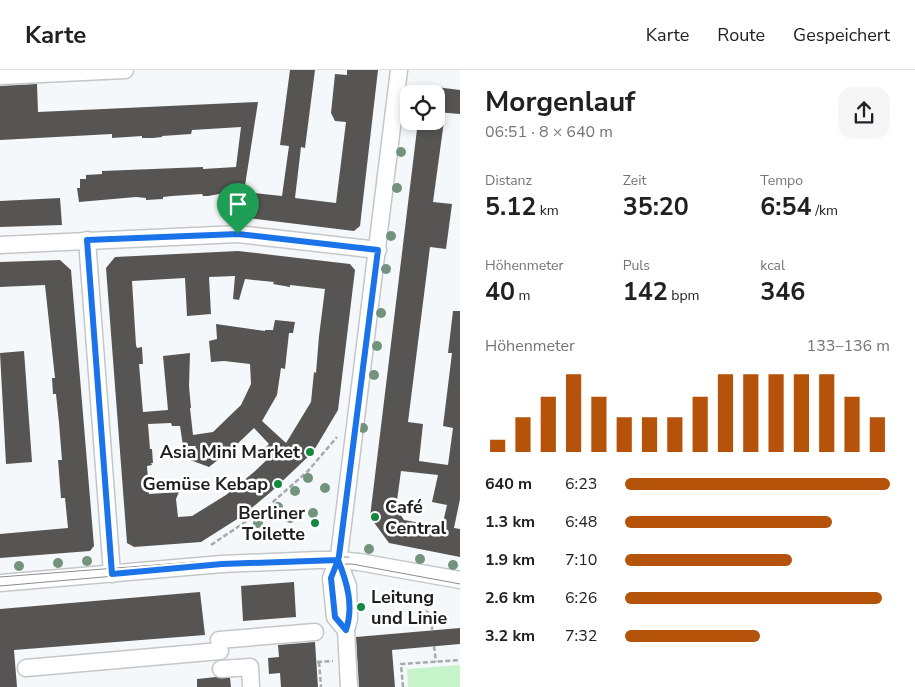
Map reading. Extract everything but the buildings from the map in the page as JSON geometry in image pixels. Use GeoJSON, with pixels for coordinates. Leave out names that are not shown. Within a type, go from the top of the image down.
{"type":"FeatureCollection","features":[{"type":"Feature","properties":{"kind":"street"},"geometry":{"type":"LineString","coordinates":[[0,76],[126,70]]}},
{"type":"Feature","properties":{"kind":"street"},"geometry":{"type":"LineString","coordinates":[[346,630],[335,617],[331,578],[338,560],[343,439],[378,250],[399,70]]}},
{"type":"Feature","properties":{"kind":"street"},"geometry":{"type":"LineString","coordinates":[[0,245],[238,234],[378,250]]}},
{"type":"Feature","properties":{"kind":"street"},"geometry":{"type":"LineString","coordinates":[[87,240],[112,574]]}},
{"type":"Feature","properties":{"kind":"street"},"geometry":{"type":"LineString","coordinates":[[338,560],[348,586],[350,619],[346,630],[349,687]]}},
{"type":"Feature","properties":{"kind":"street"},"geometry":{"type":"LineString","coordinates":[[0,583],[222,564],[338,560],[460,580]]}},
{"type":"Feature","properties":{"kind":"street"},"geometry":{"type":"LineString","coordinates":[[26,668],[315,632]]}},
{"type":"Feature","properties":{"kind":"street"},"geometry":{"type":"LineString","coordinates":[[221,669],[250,667],[251,687]]}},
{"type":"Feature","properties":{"kind":"path"},"geometry":{"type":"LineString","coordinates":[[211,545],[266,508],[343,439]]}},
{"type":"Feature","properties":{"kind":"path"},"geometry":{"type":"LineString","coordinates":[[430,596],[427,611],[432,623],[432,631]]}},
{"type":"Feature","properties":{"kind":"path"},"geometry":{"type":"LineString","coordinates":[[434,646],[436,662]]}},
{"type":"Feature","properties":{"kind":"path"},"geometry":{"type":"LineString","coordinates":[[403,687],[401,664],[460,660]]}},
{"type":"Feature","properties":{"kind":"path"},"geometry":{"type":"LineString","coordinates":[[322,687],[318,662],[328,661]]}},
{"type":"Feature","properties":{"kind":"green space"},"geometry":{"type":"Polygon","coordinates":[[[460,665],[460,687],[408,687],[407,669],[460,665]]]}},
{"type":"Feature","properties":{"kind":"tram line"},"geometry":{"type":"LineString","coordinates":[[282,558],[349,557]]}},
{"type":"Feature","properties":{"kind":"tram line"},"geometry":{"type":"LineString","coordinates":[[0,577],[194,562]]}},
{"type":"Feature","properties":{"kind":"tram line"},"geometry":{"type":"LineString","coordinates":[[0,586],[230,566],[352,564],[460,584]]}},
{"type":"Feature","properties":{"kind":"place","name":"Asia Mini Market"},"geometry":{"type":"Point","coordinates":[310,452]}},
{"type":"Feature","properties":{"kind":"place","name":"Gemüse Kebap"},"geometry":{"type":"Point","coordinates":[278,484]}},
{"type":"Feature","properties":{"kind":"place","name":"Café Central"},"geometry":{"type":"Point","coordinates":[375,517]}},
{"type":"Feature","properties":{"kind":"place","name":"Berliner Toilette"},"geometry":{"type":"Point","coordinates":[315,523]}},
{"type":"Feature","properties":{"kind":"place","name":"Leitung und Linie"},"geometry":{"type":"Point","coordinates":[361,607]}},
{"type":"Feature","properties":{"kind":"route"},"geometry":{"type":"LineString","coordinates":[[238,234],[87,240],[112,574],[222,564],[338,560],[348,586],[350,619],[346,630],[335,617],[331,578],[338,560],[339,556],[378,250],[238,234]]}}]}
